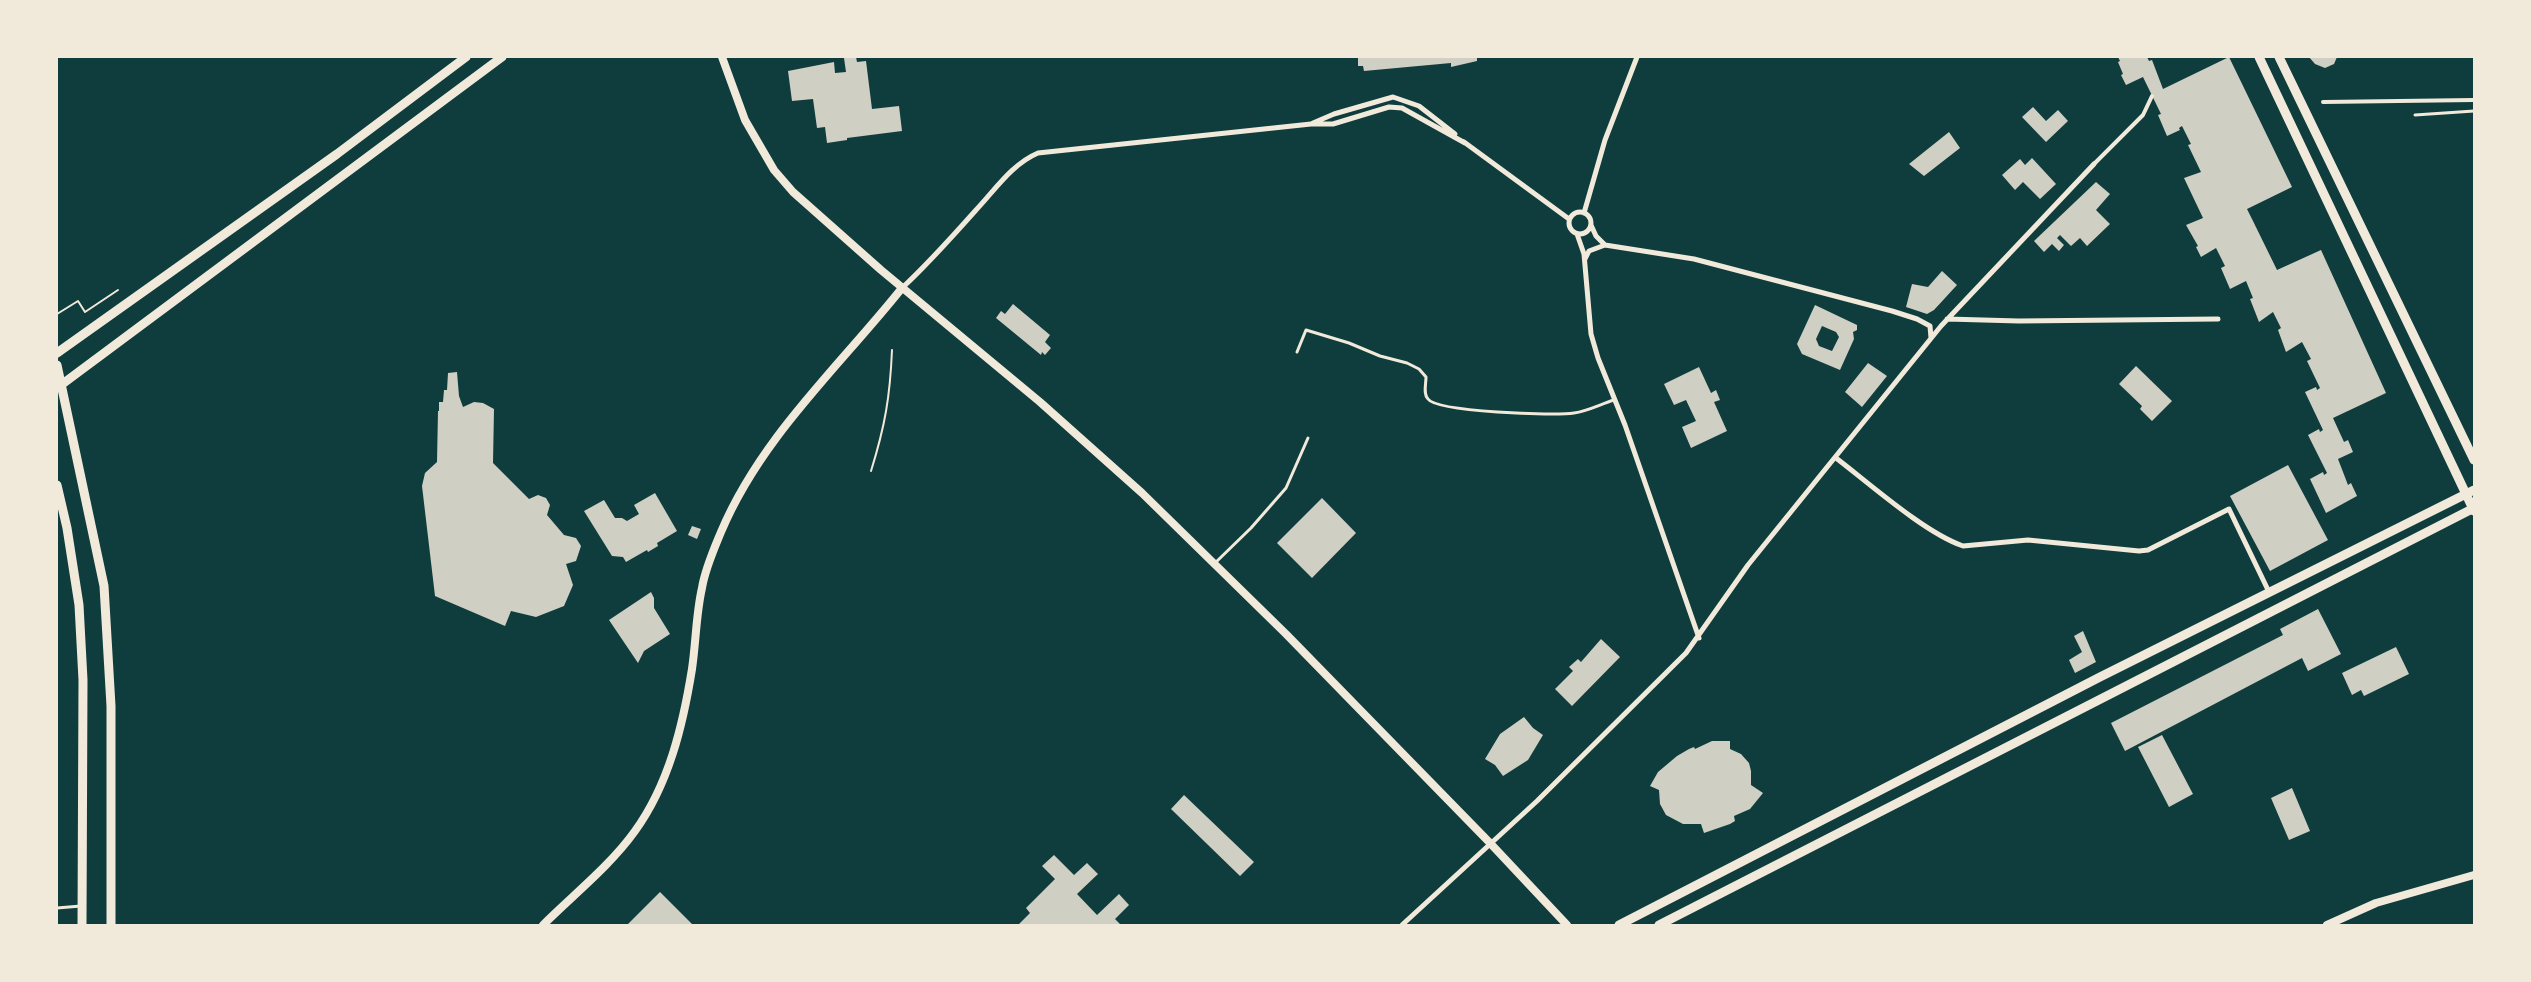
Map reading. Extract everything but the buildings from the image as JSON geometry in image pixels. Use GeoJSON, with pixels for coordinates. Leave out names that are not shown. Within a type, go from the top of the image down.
{"type":"FeatureCollection","features":[{"type":"Feature","properties":{"kind":"main road"},"geometry":{"type":"LineString","coordinates":[[57,353],[337,154],[466,57]]}},
{"type":"Feature","properties":{"kind":"main road"},"geometry":{"type":"LineString","coordinates":[[59,386],[502,57]]}},
{"type":"Feature","properties":{"kind":"main road"},"geometry":{"type":"LineString","coordinates":[[722,57],[745,120],[774,170],[793,192],[902,288],[1106,459],[1215,563],[1490,843],[1567,925]]}},
{"type":"Feature","properties":{"kind":"main road"},"geometry":{"type":"LineString","coordinates":[[1659,925],[2474,509],[2470,492],[2259,57]]}},
{"type":"Feature","properties":{"kind":"main road"},"geometry":{"type":"LineString","coordinates":[[2279,57],[2474,460]]}},
{"type":"Feature","properties":{"kind":"main road"},"geometry":{"type":"LineString","coordinates":[[543,925],[634,832],[662,782],[673,756],[685,702],[702,587],[721,531],[734,504],[772,443],[796,411],[902,288]]}},
{"type":"Feature","properties":{"kind":"main road"},"geometry":{"type":"LineString","coordinates":[[57,365],[59,386],[105,597],[111,706],[111,925]]}},
{"type":"Feature","properties":{"kind":"main road"},"geometry":{"type":"LineString","coordinates":[[57,485],[67,528],[79,605],[83,680],[82,925]]}},
{"type":"Feature","properties":{"kind":"main road"},"geometry":{"type":"LineString","coordinates":[[1619,925],[2269,592],[2470,492]]}},
{"type":"Feature","properties":{"kind":"main road"},"geometry":{"type":"LineString","coordinates":[[2327,925],[2376,903],[2474,875]]}},
{"type":"Feature","properties":{"kind":"street"},"geometry":{"type":"LineString","coordinates":[[1584,213],[1605,140],[1637,57]]}},
{"type":"Feature","properties":{"kind":"street"},"geometry":{"type":"LineString","coordinates":[[1402,925],[1598,742],[1699,638],[1740,576],[1947,318],[2142,115],[2152,96]]}},
{"type":"Feature","properties":{"kind":"street"},"geometry":{"type":"LineString","coordinates":[[1311,124],[1334,114],[1393,97],[1419,106],[1569,219],[1571,230],[1577,234],[1585,259],[1591,334],[1598,358],[1615,399],[1699,638]]}},
{"type":"Feature","properties":{"kind":"street"},"geometry":{"type":"LineString","coordinates":[[2323,102],[2474,100]]}},
{"type":"Feature","properties":{"kind":"street"},"geometry":{"type":"LineString","coordinates":[[902,288],[1012,171],[1038,153],[1311,124],[1333,124],[1389,107],[1402,108],[1466,143]]}},
{"type":"Feature","properties":{"kind":"street"},"geometry":{"type":"LineString","coordinates":[[1569,219],[1574,213],[1584,213],[1589,218],[1596,236],[1605,245]]}},
{"type":"Feature","properties":{"kind":"street"},"geometry":{"type":"LineString","coordinates":[[1577,234],[1587,231],[1591,225]]}},
{"type":"Feature","properties":{"kind":"street"},"geometry":{"type":"LineString","coordinates":[[1585,259],[1589,251],[1605,245],[1694,258],[1917,319],[1930,326],[1931,338]]}},
{"type":"Feature","properties":{"kind":"street"},"geometry":{"type":"LineString","coordinates":[[1947,318],[2009,321],[2218,320]]}},
{"type":"Feature","properties":{"kind":"street"},"geometry":{"type":"LineString","coordinates":[[1836,458],[1920,521],[1954,543],[1963,546],[2028,540],[2148,550],[2229,508],[2269,592]]}},
{"type":"Feature","properties":{"kind":"lane"},"geometry":{"type":"LineString","coordinates":[[2415,115],[2474,111]]}},
{"type":"Feature","properties":{"kind":"lane"},"geometry":{"type":"LineString","coordinates":[[1297,352],[1306,330],[1407,363],[1419,369],[1426,377],[1427,399],[1443,406],[1480,411],[1560,415],[1579,412],[1615,399]]}},
{"type":"Feature","properties":{"kind":"lane"},"geometry":{"type":"LineString","coordinates":[[1215,563],[1251,528],[1286,488],[1308,438]]}},
{"type":"Feature","properties":{"kind":"lane"},"geometry":{"type":"LineString","coordinates":[[57,908],[83,906]]}},
{"type":"Feature","properties":{"kind":"path"},"geometry":{"type":"LineString","coordinates":[[58,314],[78,301],[85,312],[118,290]]}},
{"type":"Feature","properties":{"kind":"path"},"geometry":{"type":"LineString","coordinates":[[871,471],[890,398],[892,350]]}}]}
